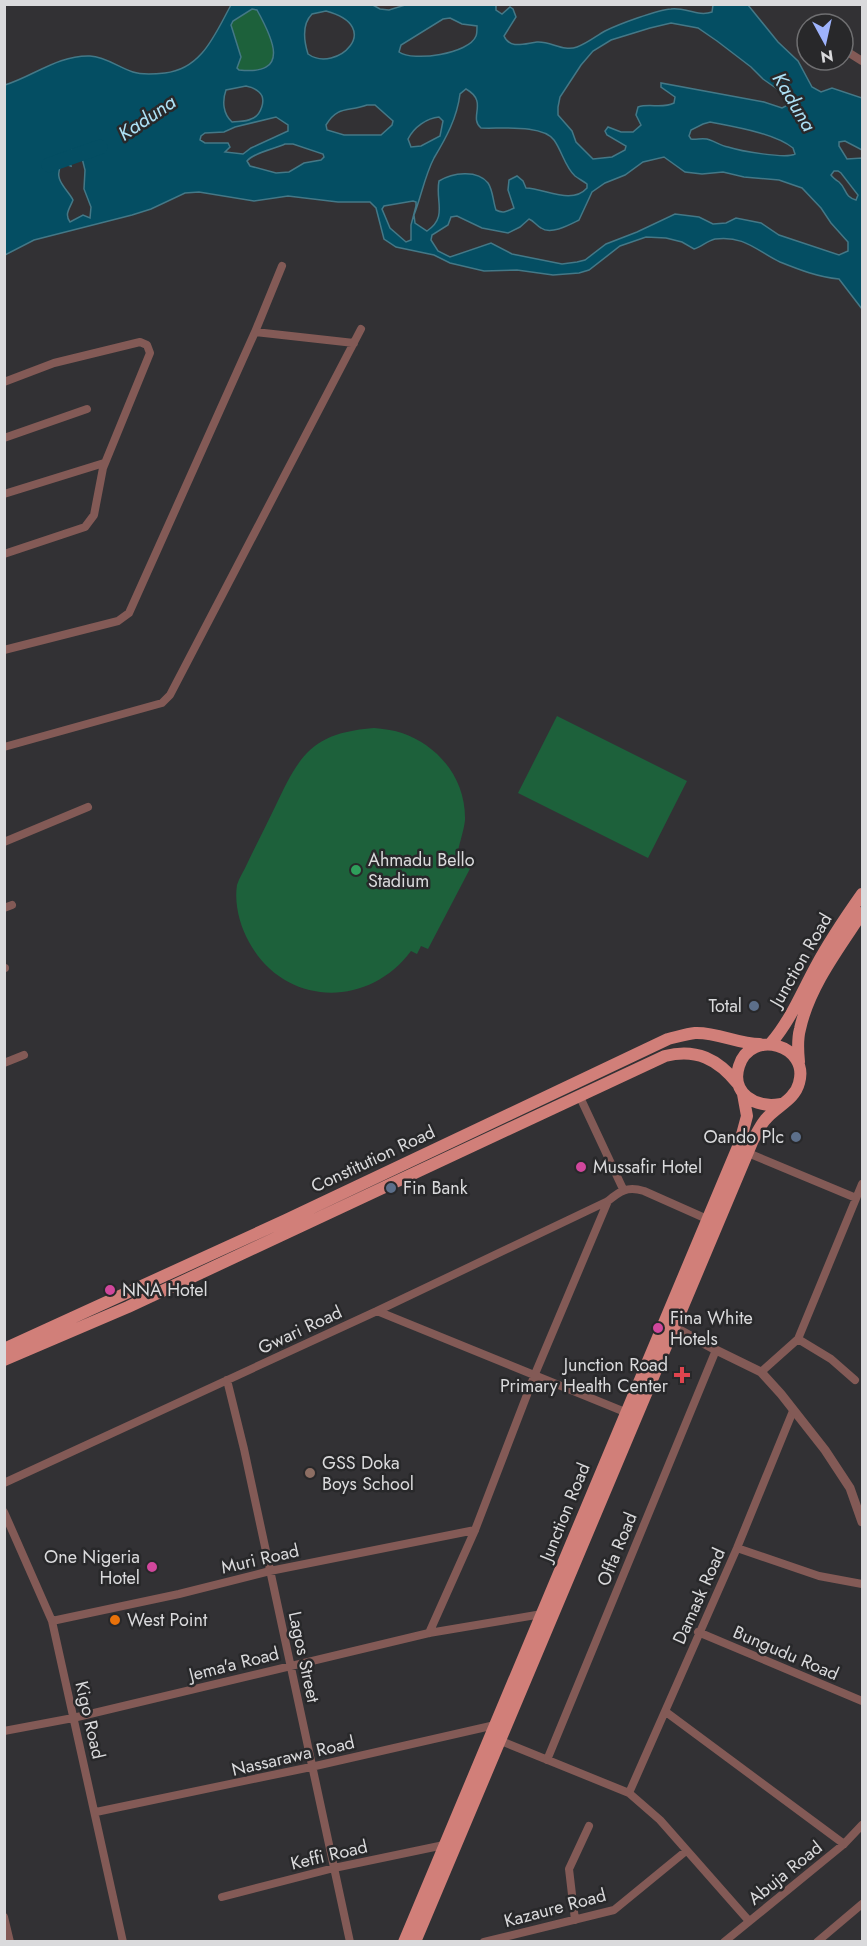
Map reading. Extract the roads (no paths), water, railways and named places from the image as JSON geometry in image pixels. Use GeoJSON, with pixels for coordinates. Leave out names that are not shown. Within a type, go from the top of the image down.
{"type":"FeatureCollection","features":[{"type":"Feature","properties":{"kind":"main road","name":"Junction Road"},"geometry":{"type":"LineString","coordinates":[[766,1044],[792,1014],[829,943],[862,894]]}},
{"type":"Feature","properties":{"kind":"main road","name":"Junction Road"},"geometry":{"type":"LineString","coordinates":[[799,1064],[799,1031],[812,997],[825,970],[862,913]]}},
{"type":"Feature","properties":{"kind":"main road","name":"Constitution Road"},"geometry":{"type":"LineString","coordinates":[[4,1360],[128,1306],[668,1039],[703,1033],[743,1043],[766,1044]]}},
{"type":"Feature","properties":{"kind":"main road"},"geometry":{"type":"LineString","coordinates":[[766,1044],[788,1049],[799,1064],[801,1073],[795,1092],[789,1100],[780,1104],[760,1105],[750,1101],[741,1089],[737,1074],[739,1064],[752,1048],[766,1044]]}},
{"type":"Feature","properties":{"kind":"main road","name":"Constitution Road"},"geometry":{"type":"LineString","coordinates":[[4,1348],[652,1061],[677,1053],[690,1052],[711,1060],[732,1075],[741,1089]]}},
{"type":"Feature","properties":{"kind":"main road","name":"Junction Road"},"geometry":{"type":"LineString","coordinates":[[404,1941],[744,1130],[747,1116],[741,1089]]}},
{"type":"Feature","properties":{"kind":"main road","name":"Junction Road"},"geometry":{"type":"LineString","coordinates":[[415,1941],[748,1153],[764,1120],[780,1104]]}},
{"type":"Feature","properties":{"kind":"street"},"geometry":{"type":"LineString","coordinates":[[4,650],[118,621],[129,613],[255,332],[282,266]]}},
{"type":"Feature","properties":{"kind":"street"},"geometry":{"type":"LineString","coordinates":[[4,747],[162,703],[170,694],[361,329]]}},
{"type":"Feature","properties":{"kind":"street"},"geometry":{"type":"LineString","coordinates":[[255,332],[354,343]]}},
{"type":"Feature","properties":{"kind":"street"},"geometry":{"type":"LineString","coordinates":[[4,382],[54,363],[140,342],[147,345],[150,353],[104,463],[94,515],[90,522],[85,526],[4,554]]}},
{"type":"Feature","properties":{"kind":"street"},"geometry":{"type":"LineString","coordinates":[[4,438],[87,409]]}},
{"type":"Feature","properties":{"kind":"street"},"geometry":{"type":"LineString","coordinates":[[4,494],[104,463]]}},
{"type":"Feature","properties":{"kind":"street"},"geometry":{"type":"LineString","coordinates":[[4,842],[88,807]]}},
{"type":"Feature","properties":{"kind":"street"},"geometry":{"type":"LineString","coordinates":[[4,1063],[24,1055]]}},
{"type":"Feature","properties":{"kind":"street"},"geometry":{"type":"LineString","coordinates":[[579,1095],[623,1189],[634,1188],[644,1191],[707,1219]]}},
{"type":"Feature","properties":{"kind":"street"},"geometry":{"type":"LineString","coordinates":[[748,1153],[856,1198]]}},
{"type":"Feature","properties":{"kind":"street"},"geometry":{"type":"LineString","coordinates":[[761,1372],[798,1339],[862,1184]]}},
{"type":"Feature","properties":{"kind":"street","name":"Gwari Road"},"geometry":{"type":"LineString","coordinates":[[4,1483],[608,1202],[623,1189]]}},
{"type":"Feature","properties":{"kind":"street","name":"Gwari Road"},"geometry":{"type":"LineString","coordinates":[[429,1633],[475,1530],[535,1374],[608,1202]]}},
{"type":"Feature","properties":{"kind":"street"},"geometry":{"type":"LineString","coordinates":[[377,1311],[625,1412]]}},
{"type":"Feature","properties":{"kind":"street"},"geometry":{"type":"LineString","coordinates":[[674,1327],[761,1372],[825,1450],[850,1488],[862,1522]]}},
{"type":"Feature","properties":{"kind":"street"},"geometry":{"type":"LineString","coordinates":[[798,1339],[831,1359],[855,1380]]}},
{"type":"Feature","properties":{"kind":"street","name":"Offa Road"},"geometry":{"type":"LineString","coordinates":[[547,1760],[716,1350]]}},
{"type":"Feature","properties":{"kind":"street","name":"Lagos Street"},"geometry":{"type":"LineString","coordinates":[[227,1380],[350,1941]]}},
{"type":"Feature","properties":{"kind":"street","name":"Damask Road"},"geometry":{"type":"LineString","coordinates":[[629,1793],[666,1712],[698,1632],[737,1548],[793,1411]]}},
{"type":"Feature","properties":{"kind":"street","name":"Kigo Road"},"geometry":{"type":"LineString","coordinates":[[4,1512],[52,1621],[123,1941]]}},
{"type":"Feature","properties":{"kind":"street","name":"Muri Road"},"geometry":{"type":"LineString","coordinates":[[52,1621],[179,1594],[270,1571],[475,1530]]}},
{"type":"Feature","properties":{"kind":"street"},"geometry":{"type":"LineString","coordinates":[[737,1548],[819,1576],[862,1584]]}},
{"type":"Feature","properties":{"kind":"street","name":"Jema'a Road"},"geometry":{"type":"LineString","coordinates":[[4,1731],[74,1718],[429,1633],[542,1614]]}},
{"type":"Feature","properties":{"kind":"street","name":"Bungudu Road"},"geometry":{"type":"LineString","coordinates":[[698,1632],[862,1701]]}},
{"type":"Feature","properties":{"kind":"street"},"geometry":{"type":"LineString","coordinates":[[666,1712],[844,1844]]}},
{"type":"Feature","properties":{"kind":"street","name":"Nassarawa Road"},"geometry":{"type":"LineString","coordinates":[[96,1812],[311,1767],[495,1725]]}},
{"type":"Feature","properties":{"kind":"street"},"geometry":{"type":"LineString","coordinates":[[501,1741],[629,1793],[660,1820],[749,1921]]}},
{"type":"Feature","properties":{"kind":"street","name":"Abuja Road"},"geometry":{"type":"LineString","coordinates":[[724,1941],[844,1844],[862,1825]]}},
{"type":"Feature","properties":{"kind":"street"},"geometry":{"type":"LineString","coordinates":[[576,1920],[569,1869],[589,1826]]}},
{"type":"Feature","properties":{"kind":"street","name":"Keffi Road"},"geometry":{"type":"LineString","coordinates":[[222,1897],[334,1868],[444,1845]]}},
{"type":"Feature","properties":{"kind":"street","name":"Kazaure Road"},"geometry":{"type":"LineString","coordinates":[[484,1941],[614,1910],[687,1851]]}},
{"type":"Feature","properties":{"kind":"street"},"geometry":{"type":"LineString","coordinates":[[817,1941],[862,1904]]}},
{"type":"Feature","properties":{"kind":"street"},"geometry":{"type":"LineString","coordinates":[[4,1917],[10,1941]]}},
{"type":"Feature","properties":{"kind":"water"},"geometry":{"type":"Polygon","coordinates":[[[371,4],[380,9],[389,10],[405,5],[496,5],[496,10],[502,14],[510,7],[516,17],[504,36],[510,43],[519,45],[542,42],[572,48],[619,25],[665,10],[707,13],[712,12],[713,5],[748,5],[778,42],[795,58],[795,72],[804,72],[812,87],[821,92],[832,88],[862,98],[862,150],[845,141],[839,142],[839,146],[847,159],[862,158],[862,309],[839,279],[795,268],[734,239],[715,239],[694,249],[682,242],[666,238],[646,237],[620,246],[589,270],[579,273],[553,275],[517,270],[484,271],[450,263],[434,255],[396,247],[384,239],[376,208],[370,202],[338,202],[288,196],[254,201],[199,192],[185,193],[132,215],[34,240],[5,255],[5,85],[57,62],[78,57],[101,58],[140,74],[178,70],[189,65],[198,57],[213,38],[231,5],[371,4]],[[252,9],[233,21],[231,25],[241,57],[237,68],[256,70],[266,67],[272,61],[274,52],[268,32],[257,10],[252,9]],[[326,11],[312,14],[305,33],[308,54],[319,59],[331,58],[350,46],[354,37],[352,27],[344,18],[326,11]],[[450,18],[443,19],[401,45],[399,52],[406,55],[428,56],[452,52],[471,42],[476,35],[477,26],[462,24],[450,18]],[[671,23],[611,40],[593,51],[581,65],[560,97],[558,107],[558,115],[572,131],[576,142],[593,159],[612,157],[625,150],[626,146],[607,135],[605,131],[608,127],[621,132],[633,132],[641,125],[636,115],[638,107],[665,106],[674,103],[675,97],[661,87],[661,83],[764,102],[782,108],[788,105],[786,97],[780,91],[698,28],[671,23]],[[246,86],[226,90],[224,107],[232,122],[247,121],[258,115],[263,103],[259,92],[246,86]],[[466,89],[460,94],[454,120],[426,179],[414,215],[415,223],[427,231],[433,226],[439,214],[439,181],[451,176],[471,174],[483,179],[490,186],[496,210],[501,212],[514,208],[508,190],[509,180],[517,176],[526,188],[558,195],[574,195],[587,188],[587,184],[575,176],[566,164],[557,144],[548,135],[531,129],[481,128],[476,119],[477,104],[473,94],[466,89]],[[375,105],[335,114],[326,125],[327,130],[344,135],[381,135],[392,125],[393,121],[375,105]],[[276,117],[224,132],[205,133],[200,140],[205,143],[228,143],[230,147],[225,152],[243,154],[288,131],[288,125],[276,117]],[[439,117],[417,127],[408,139],[411,147],[421,146],[440,136],[443,121],[439,117]],[[710,122],[691,130],[689,136],[691,139],[708,139],[725,146],[752,152],[782,156],[795,154],[793,148],[785,143],[754,131],[710,122]],[[285,144],[259,153],[247,161],[250,166],[276,173],[289,172],[304,163],[321,160],[324,157],[323,154],[293,144],[285,144]],[[72,150],[68,153],[71,166],[62,163],[59,169],[61,183],[73,200],[68,211],[70,222],[83,215],[90,218],[91,207],[84,189],[85,170],[81,154],[72,150]],[[664,157],[643,162],[625,175],[605,183],[592,192],[579,220],[560,228],[545,230],[529,219],[508,233],[482,228],[457,216],[451,217],[448,225],[432,235],[431,240],[438,251],[450,257],[491,243],[512,254],[562,264],[585,260],[606,244],[675,214],[699,217],[713,224],[726,223],[736,218],[761,223],[779,235],[839,255],[848,251],[848,242],[802,188],[779,180],[744,177],[723,172],[702,174],[685,172],[664,157]],[[834,171],[831,175],[842,185],[849,197],[856,200],[858,195],[841,173],[834,171]],[[416,202],[384,206],[382,209],[390,228],[406,242],[411,240],[411,225],[416,202]]]}},
{"type":"Feature","properties":{"kind":"waterway","name":"Kaduna"},"geometry":{"type":"LineString","coordinates":[[49,165],[100,147]]}},
{"type":"Feature","properties":{"kind":"place","name":"Ahmadu Bello Stadium"},"geometry":{"type":"Point","coordinates":[356,870]}},
{"type":"Feature","properties":{"kind":"place","name":"Total"},"geometry":{"type":"Point","coordinates":[754,1006]}},
{"type":"Feature","properties":{"kind":"place","name":"Oando Plc"},"geometry":{"type":"Point","coordinates":[796,1137]}},
{"type":"Feature","properties":{"kind":"place","name":"Mussafir Hotel"},"geometry":{"type":"Point","coordinates":[581,1167]}},
{"type":"Feature","properties":{"kind":"place","name":"Fin Bank"},"geometry":{"type":"Point","coordinates":[391,1188]}},
{"type":"Feature","properties":{"kind":"place","name":"NNA Hotel"},"geometry":{"type":"Point","coordinates":[110,1290]}},
{"type":"Feature","properties":{"kind":"place","name":"Fina White Hotels"},"geometry":{"type":"Point","coordinates":[658,1328]}},
{"type":"Feature","properties":{"kind":"place","name":"Junction Road Primary Health Center"},"geometry":{"type":"Point","coordinates":[682,1375]}},
{"type":"Feature","properties":{"kind":"place","name":"GSS Doka Boys School"},"geometry":{"type":"Point","coordinates":[310,1473]}},
{"type":"Feature","properties":{"kind":"place","name":"One Nigeria Hotel"},"geometry":{"type":"Point","coordinates":[152,1567]}},
{"type":"Feature","properties":{"kind":"place","name":"West Point"},"geometry":{"type":"Point","coordinates":[115,1620]}}]}
